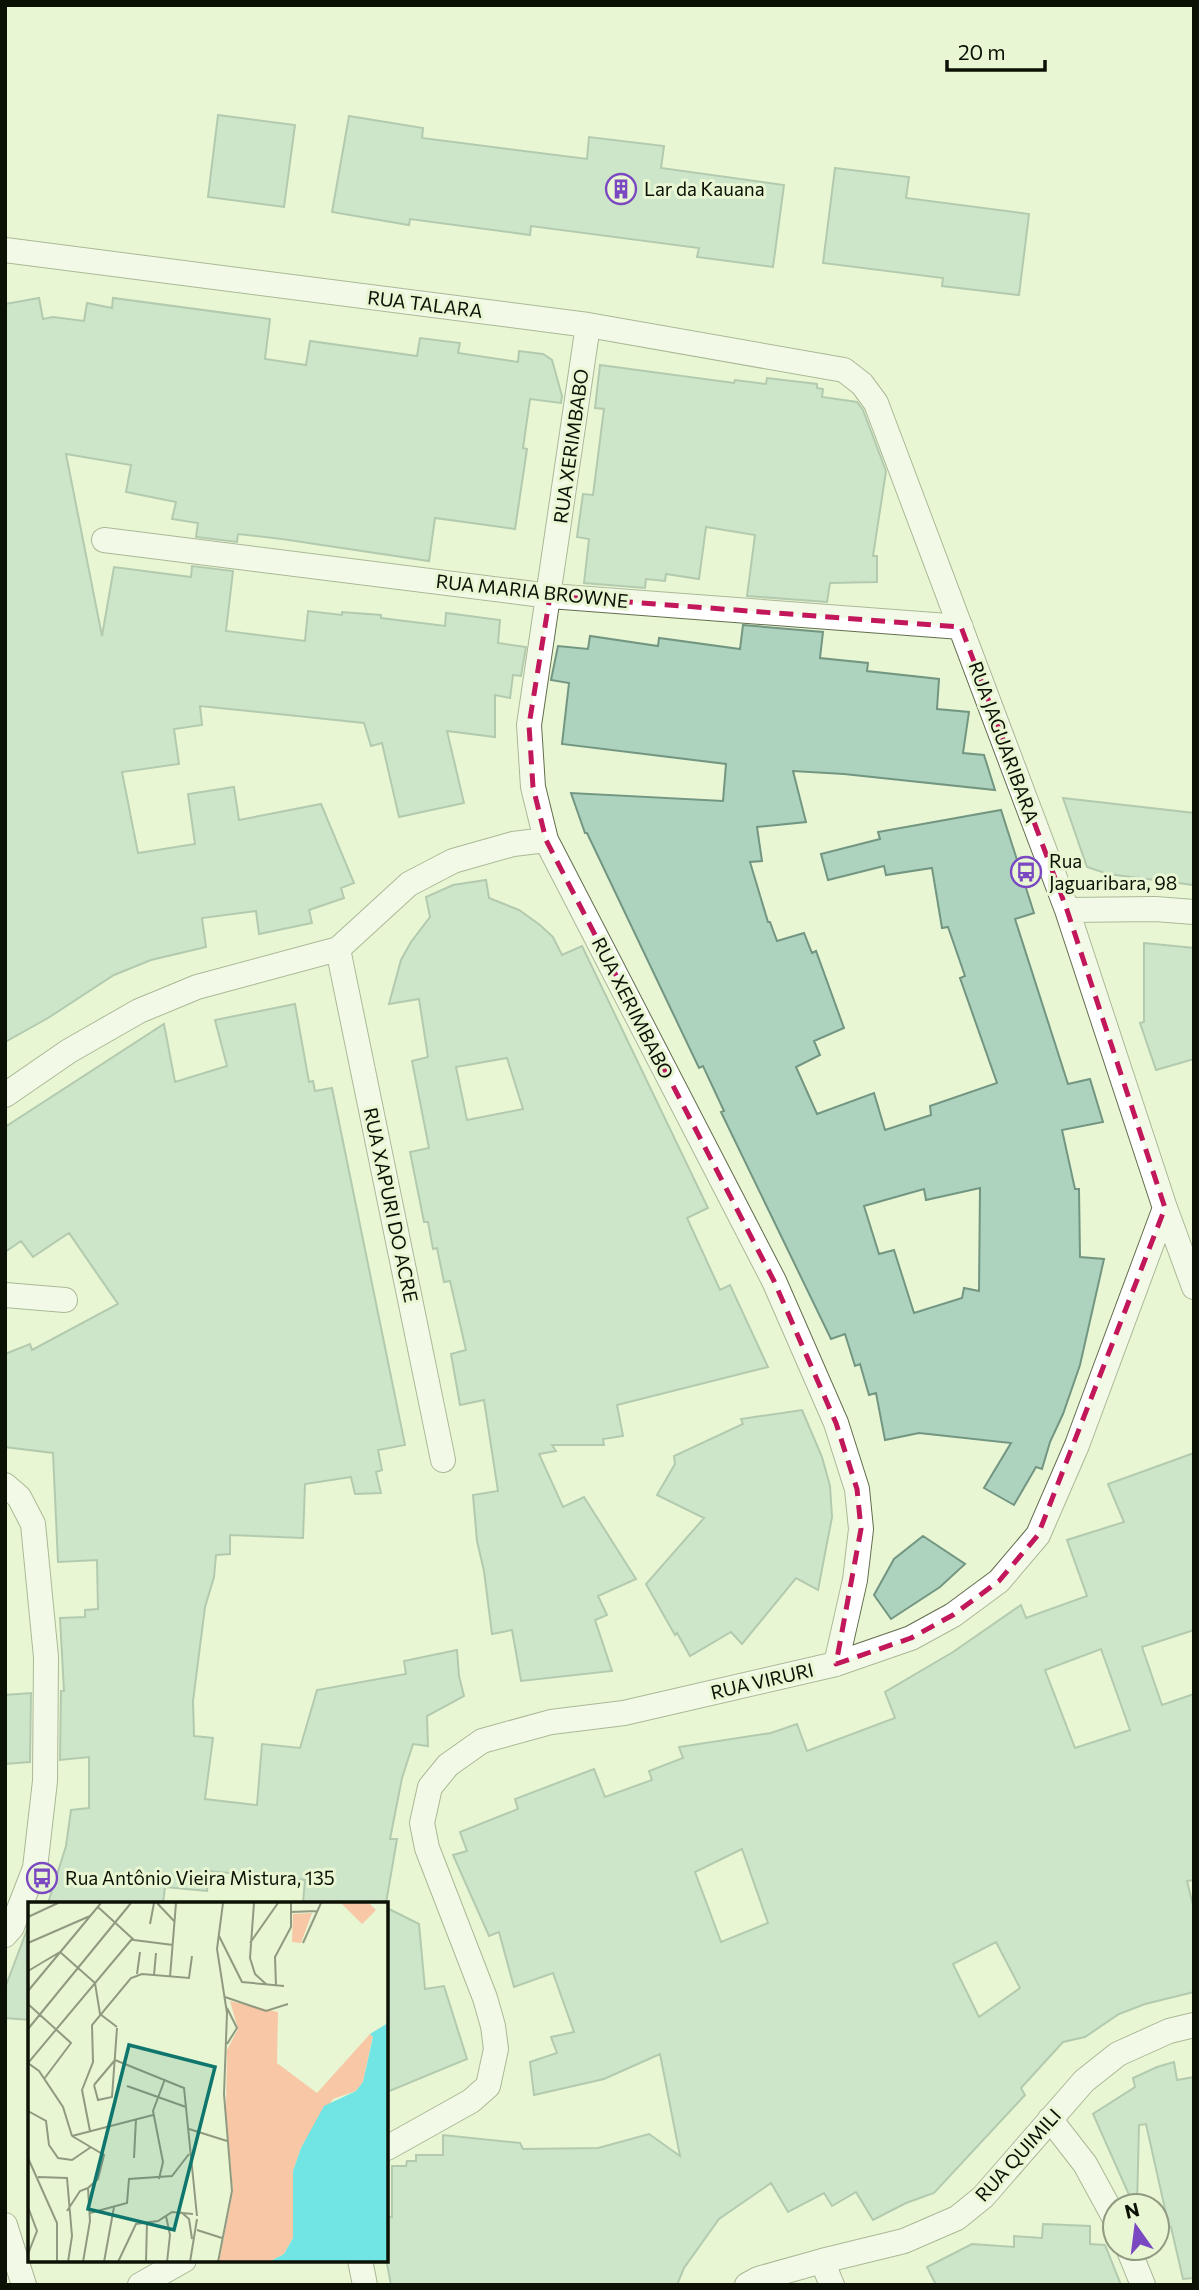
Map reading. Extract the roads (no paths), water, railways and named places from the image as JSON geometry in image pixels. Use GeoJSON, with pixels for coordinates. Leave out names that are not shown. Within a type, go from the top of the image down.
{"type":"FeatureCollection","features":[{"type":"Feature","properties":{"kind":"street","name":"RUA TALARA"},"geometry":{"type":"LineString","coordinates":[[5,250],[588,325],[844,370]]}},
{"type":"Feature","properties":{"kind":"street","name":"RUA XERIMBABO"},"geometry":{"type":"LineString","coordinates":[[588,325],[529,725],[533,787],[546,840],[774,1281],[836,1423],[857,1489],[861,1529],[855,1580],[836,1664]]}},
{"type":"Feature","properties":{"kind":"street","name":"RUA JAGUARIBARA"},"geometry":{"type":"LineString","coordinates":[[844,370],[862,384],[876,403],[1067,909],[1165,1208],[1194,1287]]}},
{"type":"Feature","properties":{"kind":"street","name":"RUA MARIA BROWNE"},"geometry":{"type":"LineString","coordinates":[[104,540],[550,596],[961,627]]}},
{"type":"Feature","properties":{"kind":"street"},"geometry":{"type":"LineString","coordinates":[[5,1095],[69,1051],[139,1011],[197,987],[338,950],[370,917],[409,884],[453,861],[513,844],[546,840]]}},
{"type":"Feature","properties":{"kind":"street"},"geometry":{"type":"LineString","coordinates":[[1067,909],[1194,912]]}},
{"type":"Feature","properties":{"kind":"street","name":"RUA XAPURI DO ACRE"},"geometry":{"type":"LineString","coordinates":[[338,950],[443,1460]]}},
{"type":"Feature","properties":{"kind":"street","name":"RUA VIRURI"},"geometry":{"type":"LineString","coordinates":[[388,2147],[471,2101],[488,2086],[496,2049],[485,1998],[426,1848],[422,1823],[430,1787],[448,1765],[482,1741],[551,1722],[624,1713],[836,1664],[911,1638],[953,1615],[999,1581],[1038,1535],[1077,1446],[1165,1208]]}},
{"type":"Feature","properties":{"kind":"street"},"geometry":{"type":"LineString","coordinates":[[5,1295],[65,1300]]}},
{"type":"Feature","properties":{"kind":"street"},"geometry":{"type":"LineString","coordinates":[[5,1485],[19,1497],[33,1524],[46,1657],[45,1781],[35,1868],[12,1927],[5,1935]]}},
{"type":"Feature","properties":{"kind":"street","name":"RUA QUIMILI"},"geometry":{"type":"LineString","coordinates":[[747,2285],[758,2279],[822,2261],[904,2241],[957,2218],[983,2197],[1084,2081],[1118,2053],[1169,2031],[1194,2025]]}},
{"type":"Feature","properties":{"kind":"street"},"geometry":{"type":"LineString","coordinates":[[1050,2119],[1085,2164],[1101,2193]]}},
{"type":"Feature","properties":{"kind":"street"},"geometry":{"type":"LineString","coordinates":[[5,2225],[24,2285]]}},
{"type":"Feature","properties":{"kind":"street"},"geometry":{"type":"LineString","coordinates":[[822,2261],[832,2285]]}},
{"type":"Feature","properties":{"kind":"street"},"geometry":{"type":"LineString","coordinates":[[140,2285],[180,2262]]}},
{"type":"Feature","properties":{"kind":"street"},"geometry":{"type":"LineString","coordinates":[[360,2262],[365,2285]]}},
{"type":"Feature","properties":{"kind":"street"},"geometry":{"type":"LineString","coordinates":[[1134,2262],[1143,2285]]}},
{"type":"Feature","properties":{"kind":"place","name":"Lar da Kauana"},"geometry":{"type":"Point","coordinates":[621,189]}},
{"type":"Feature","properties":{"kind":"place","name":"Rua Jaguaribara, 98"},"geometry":{"type":"Point","coordinates":[1026,872]}},
{"type":"Feature","properties":{"kind":"place","name":"Rua Antônio Vieira Mistura, 135"},"geometry":{"type":"Point","coordinates":[42,1878]}}]}
